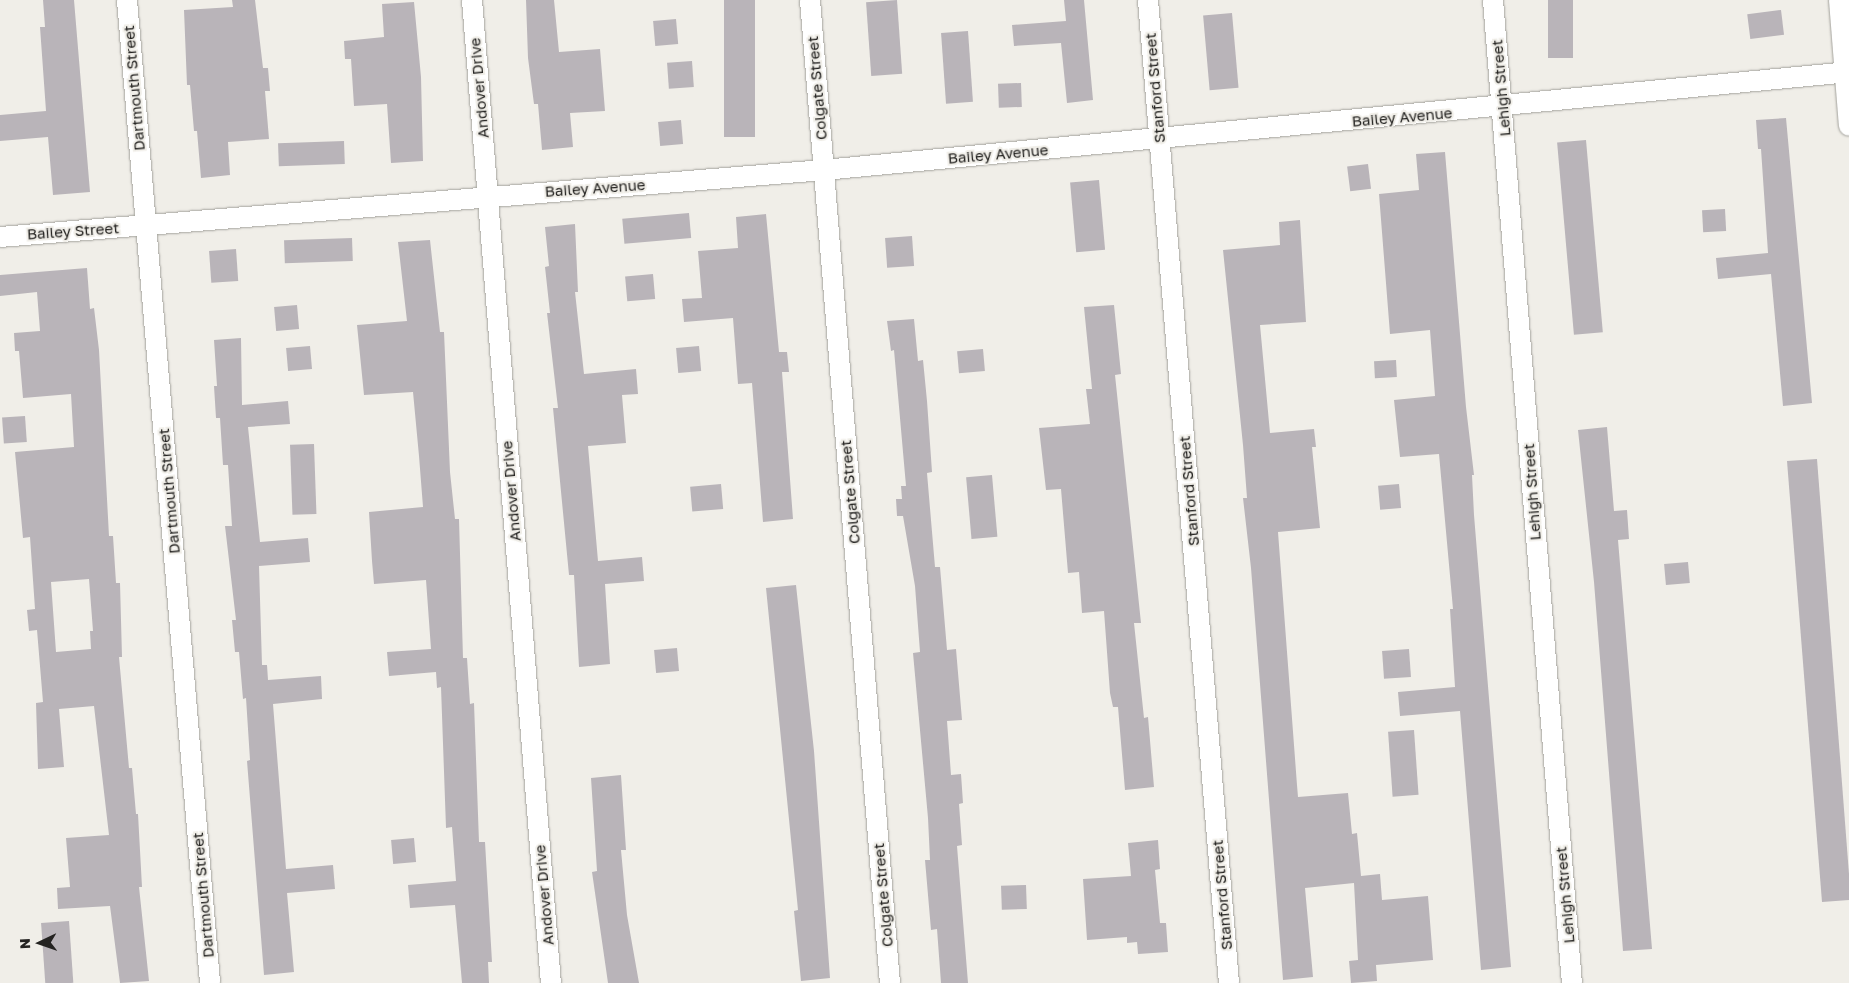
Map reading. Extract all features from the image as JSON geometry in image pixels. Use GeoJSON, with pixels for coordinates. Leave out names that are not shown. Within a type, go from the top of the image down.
{"type":"FeatureCollection","features":[{"type":"Feature","properties":{"kind":"street","name":"Dartmouth Street"},"geometry":{"type":"LineString","coordinates":[[127,0],[210,983]]}},
{"type":"Feature","properties":{"kind":"street","name":"Andover Drive"},"geometry":{"type":"LineString","coordinates":[[472,0],[486,196],[551,983]]}},
{"type":"Feature","properties":{"kind":"street","name":"Colgate Street"},"geometry":{"type":"LineString","coordinates":[[810,0],[890,983]]}},
{"type":"Feature","properties":{"kind":"street","name":"Stanford Street"},"geometry":{"type":"LineString","coordinates":[[1148,0],[1230,983]]}},
{"type":"Feature","properties":{"kind":"street","name":"Lehigh Street"},"geometry":{"type":"LineString","coordinates":[[1494,0],[1572,983]]}},
{"type":"Feature","properties":{"kind":"street"},"geometry":{"type":"LineString","coordinates":[[1839,0],[1847,72],[1849,126]]}},
{"type":"Feature","properties":{"kind":"street","name":"Bailey Avenue"},"geometry":{"type":"LineString","coordinates":[[146,226],[486,196],[824,170],[1503,107],[1526,101],[1847,72]]}},
{"type":"Feature","properties":{"kind":"street","name":"Bailey Street"},"geometry":{"type":"LineString","coordinates":[[0,236],[146,226]]}},
{"type":"Feature","properties":{"kind":"building"},"geometry":{"type":"Polygon","coordinates":[[[43,0],[74,0],[90,192],[53,195],[48,137],[0,141],[0,115],[46,111],[40,27],[45,27],[43,0]]]}},
{"type":"Feature","properties":{"kind":"building"},"geometry":{"type":"Polygon","coordinates":[[[232,0],[255,0],[263,68],[268,68],[270,91],[265,91],[269,139],[228,142],[230,175],[201,178],[197,131],[194,131],[190,85],[187,85],[184,10],[233,7],[232,0]]]}},
{"type":"Feature","properties":{"kind":"building"},"geometry":{"type":"Polygon","coordinates":[[[526,0],[554,0],[559,52],[600,49],[605,111],[570,113],[573,147],[542,150],[538,104],[534,104],[528,58],[526,0]]]}},
{"type":"Feature","properties":{"kind":"building"},"geometry":{"type":"Polygon","coordinates":[[[724,0],[755,0],[755,137],[724,137],[724,0]]]}},
{"type":"Feature","properties":{"kind":"building"},"geometry":{"type":"Polygon","coordinates":[[[897,0],[902,74],[871,76],[866,2],[897,0]]]}},
{"type":"Feature","properties":{"kind":"building"},"geometry":{"type":"Polygon","coordinates":[[[1064,0],[1084,0],[1093,100],[1067,103],[1061,43],[1014,46],[1012,25],[1066,21],[1064,0]]]}},
{"type":"Feature","properties":{"kind":"building"},"geometry":{"type":"Polygon","coordinates":[[[1548,0],[1573,0],[1573,58],[1548,58],[1548,0]]]}},
{"type":"Feature","properties":{"kind":"building"},"geometry":{"type":"Polygon","coordinates":[[[414,2],[421,77],[423,161],[391,163],[387,104],[354,106],[351,59],[345,59],[344,41],[384,37],[382,4],[414,2]]]}},
{"type":"Feature","properties":{"kind":"building"},"geometry":{"type":"Polygon","coordinates":[[[1781,10],[1784,35],[1750,39],[1747,14],[1781,10]]]}},
{"type":"Feature","properties":{"kind":"building"},"geometry":{"type":"Polygon","coordinates":[[[1232,13],[1239,88],[1210,90],[1203,16],[1232,13]]]}},
{"type":"Feature","properties":{"kind":"building"},"geometry":{"type":"Polygon","coordinates":[[[676,19],[678,44],[655,46],[653,21],[676,19]]]}},
{"type":"Feature","properties":{"kind":"building"},"geometry":{"type":"Polygon","coordinates":[[[968,31],[973,102],[946,104],[941,33],[968,31]]]}},
{"type":"Feature","properties":{"kind":"building"},"geometry":{"type":"Polygon","coordinates":[[[692,61],[694,87],[669,89],[667,63],[692,61]]]}},
{"type":"Feature","properties":{"kind":"building"},"geometry":{"type":"Polygon","coordinates":[[[1021,83],[1022,107],[999,108],[998,84],[1021,83]]]}},
{"type":"Feature","properties":{"kind":"building"},"geometry":{"type":"Polygon","coordinates":[[[1786,118],[1812,403],[1783,406],[1771,274],[1718,279],[1716,258],[1768,253],[1761,149],[1758,149],[1756,120],[1786,118]]]}},
{"type":"Feature","properties":{"kind":"building"},"geometry":{"type":"Polygon","coordinates":[[[681,120],[683,144],[660,146],[658,122],[681,120]]]}},
{"type":"Feature","properties":{"kind":"building"},"geometry":{"type":"Polygon","coordinates":[[[1586,140],[1603,332],[1574,335],[1557,143],[1586,140]]]}},
{"type":"Feature","properties":{"kind":"building"},"geometry":{"type":"Polygon","coordinates":[[[344,141],[345,164],[279,166],[278,143],[344,141]]]}},
{"type":"Feature","properties":{"kind":"building"},"geometry":{"type":"Polygon","coordinates":[[[1445,152],[1466,407],[1474,475],[1472,475],[1474,515],[1511,967],[1481,970],[1460,711],[1400,716],[1398,692],[1455,687],[1450,609],[1453,609],[1439,454],[1400,457],[1394,400],[1435,396],[1430,330],[1390,334],[1379,194],[1419,190],[1416,154],[1445,152]]]}},
{"type":"Feature","properties":{"kind":"building"},"geometry":{"type":"Polygon","coordinates":[[[1368,164],[1371,189],[1350,191],[1347,167],[1368,164]]]}},
{"type":"Feature","properties":{"kind":"building"},"geometry":{"type":"Polygon","coordinates":[[[1099,180],[1105,250],[1076,252],[1070,183],[1099,180]]]}},
{"type":"Feature","properties":{"kind":"building"},"geometry":{"type":"Polygon","coordinates":[[[1725,209],[1726,231],[1703,232],[1702,210],[1725,209]]]}},
{"type":"Feature","properties":{"kind":"building"},"geometry":{"type":"Polygon","coordinates":[[[689,213],[691,238],[624,244],[622,219],[689,213]]]}},
{"type":"Feature","properties":{"kind":"building"},"geometry":{"type":"Polygon","coordinates":[[[766,214],[779,352],[787,352],[789,372],[782,372],[793,519],[763,522],[752,383],[738,384],[733,318],[684,322],[682,299],[702,298],[698,251],[738,248],[736,217],[766,214]]]}},
{"type":"Feature","properties":{"kind":"building"},"geometry":{"type":"Polygon","coordinates":[[[1300,220],[1306,322],[1260,325],[1270,433],[1314,429],[1316,447],[1312,447],[1320,528],[1278,532],[1298,797],[1348,793],[1352,834],[1357,833],[1361,876],[1380,874],[1382,900],[1428,896],[1433,960],[1376,965],[1377,981],[1351,983],[1349,961],[1358,960],[1354,883],[1305,888],[1313,977],[1283,980],[1251,568],[1243,498],[1247,498],[1243,445],[1223,250],[1280,245],[1279,222],[1300,220]]]}},
{"type":"Feature","properties":{"kind":"building"},"geometry":{"type":"Polygon","coordinates":[[[575,224],[578,292],[575,292],[584,374],[636,369],[638,394],[622,395],[626,443],[588,446],[598,561],[642,557],[644,581],[605,584],[610,664],[579,667],[574,575],[569,575],[553,408],[558,408],[547,313],[550,313],[545,267],[549,266],[545,227],[575,224]]]}},
{"type":"Feature","properties":{"kind":"building"},"geometry":{"type":"Polygon","coordinates":[[[912,236],[914,266],[887,268],[885,238],[912,236]]]}},
{"type":"Feature","properties":{"kind":"building"},"geometry":{"type":"Polygon","coordinates":[[[352,238],[353,261],[285,263],[284,240],[352,238]]]}},
{"type":"Feature","properties":{"kind":"building"},"geometry":{"type":"Polygon","coordinates":[[[430,240],[440,332],[444,332],[450,472],[455,519],[459,519],[463,658],[467,658],[470,704],[474,703],[479,842],[485,842],[492,962],[488,962],[489,983],[462,983],[455,905],[410,908],[408,885],[456,881],[452,827],[446,828],[441,687],[437,688],[436,672],[389,676],[387,652],[431,649],[426,580],[374,584],[372,561],[369,512],[423,507],[413,392],[364,395],[357,325],[407,321],[398,242],[430,240]]]}},
{"type":"Feature","properties":{"kind":"building"},"geometry":{"type":"Polygon","coordinates":[[[236,249],[238,281],[211,283],[209,251],[236,249]]]}},
{"type":"Feature","properties":{"kind":"building"},"geometry":{"type":"Polygon","coordinates":[[[87,268],[90,309],[94,308],[99,350],[109,536],[113,536],[116,583],[120,583],[122,657],[119,657],[129,768],[132,768],[136,814],[138,814],[142,887],[139,887],[149,981],[120,983],[110,906],[58,909],[57,888],[70,887],[66,838],[109,835],[94,706],[59,709],[64,767],[38,769],[36,703],[43,702],[37,630],[29,631],[27,610],[35,609],[30,537],[23,538],[15,452],[74,447],[71,394],[23,398],[19,351],[15,351],[14,333],[40,331],[37,292],[0,296],[0,275],[87,268]],[[89,579],[51,582],[56,652],[91,649],[90,631],[93,631],[89,579]]]}},
{"type":"Feature","properties":{"kind":"building"},"geometry":{"type":"Polygon","coordinates":[[[653,274],[655,299],[627,301],[625,276],[653,274]]]}},
{"type":"Feature","properties":{"kind":"building"},"geometry":{"type":"Polygon","coordinates":[[[297,305],[299,329],[276,331],[274,307],[297,305]]]}},
{"type":"Feature","properties":{"kind":"building"},"geometry":{"type":"Polygon","coordinates":[[[1114,305],[1121,374],[1115,375],[1141,623],[1134,623],[1144,718],[1148,717],[1154,787],[1125,790],[1118,707],[1113,707],[1110,693],[1104,611],[1082,613],[1079,572],[1068,573],[1061,489],[1046,490],[1039,428],[1090,424],[1086,389],[1092,389],[1084,307],[1114,305]]]}},
{"type":"Feature","properties":{"kind":"building"},"geometry":{"type":"Polygon","coordinates":[[[914,319],[918,361],[923,360],[927,401],[932,472],[927,473],[935,567],[940,567],[947,650],[956,649],[962,720],[947,721],[951,775],[961,774],[963,803],[959,804],[962,845],[957,846],[968,983],[941,983],[937,929],[931,930],[925,860],[930,860],[928,818],[913,653],[920,652],[915,586],[903,516],[897,516],[896,499],[902,499],[901,486],[906,486],[894,350],[891,351],[887,321],[914,319]]]}},
{"type":"Feature","properties":{"kind":"building"},"geometry":{"type":"Polygon","coordinates":[[[241,338],[242,405],[288,401],[290,424],[248,427],[260,542],[308,538],[310,562],[259,566],[262,665],[267,665],[268,680],[321,676],[322,699],[273,704],[286,869],[333,865],[335,889],[287,893],[294,972],[264,975],[247,761],[250,760],[246,698],[243,699],[239,652],[235,652],[232,620],[236,620],[225,526],[232,526],[228,465],[223,465],[220,418],[216,418],[214,386],[217,386],[214,340],[241,338]]]}},
{"type":"Feature","properties":{"kind":"building"},"geometry":{"type":"Polygon","coordinates":[[[310,346],[312,369],[288,371],[286,348],[310,346]]]}},
{"type":"Feature","properties":{"kind":"building"},"geometry":{"type":"Polygon","coordinates":[[[699,346],[701,371],[678,373],[676,348],[699,346]]]}},
{"type":"Feature","properties":{"kind":"building"},"geometry":{"type":"Polygon","coordinates":[[[983,349],[985,371],[959,373],[957,351],[983,349]]]}},
{"type":"Feature","properties":{"kind":"building"},"geometry":{"type":"Polygon","coordinates":[[[1396,360],[1397,377],[1375,378],[1374,361],[1396,360]]]}},
{"type":"Feature","properties":{"kind":"building"},"geometry":{"type":"Polygon","coordinates":[[[25,416],[27,442],[4,444],[2,418],[25,416]]]}},
{"type":"Feature","properties":{"kind":"building"},"geometry":{"type":"Polygon","coordinates":[[[1607,427],[1614,511],[1627,510],[1629,539],[1618,540],[1652,949],[1623,951],[1594,582],[1578,430],[1607,427]]]}},
{"type":"Feature","properties":{"kind":"building"},"geometry":{"type":"Polygon","coordinates":[[[314,444],[316,514],[292,515],[290,445],[314,444]]]}},
{"type":"Feature","properties":{"kind":"building"},"geometry":{"type":"Polygon","coordinates":[[[1817,459],[1849,874],[1849,900],[1822,902],[1787,461],[1817,459]]]}},
{"type":"Feature","properties":{"kind":"building"},"geometry":{"type":"Polygon","coordinates":[[[992,475],[997,537],[972,539],[966,477],[992,475]]]}},
{"type":"Feature","properties":{"kind":"building"},"geometry":{"type":"Polygon","coordinates":[[[721,484],[723,509],[692,512],[690,487],[721,484]]]}},
{"type":"Feature","properties":{"kind":"building"},"geometry":{"type":"Polygon","coordinates":[[[1399,484],[1401,508],[1380,510],[1378,486],[1399,484]]]}},
{"type":"Feature","properties":{"kind":"building"},"geometry":{"type":"Polygon","coordinates":[[[1688,562],[1690,583],[1666,585],[1664,564],[1688,562]]]}},
{"type":"Feature","properties":{"kind":"building"},"geometry":{"type":"Polygon","coordinates":[[[796,585],[814,751],[830,978],[801,981],[794,911],[798,910],[766,588],[796,585]]]}},
{"type":"Feature","properties":{"kind":"building"},"geometry":{"type":"Polygon","coordinates":[[[677,648],[679,671],[656,673],[654,650],[677,648]]]}},
{"type":"Feature","properties":{"kind":"building"},"geometry":{"type":"Polygon","coordinates":[[[1409,649],[1411,677],[1384,679],[1382,651],[1409,649]]]}},
{"type":"Feature","properties":{"kind":"building"},"geometry":{"type":"Polygon","coordinates":[[[1414,730],[1419,795],[1393,797],[1388,732],[1414,730]]]}},
{"type":"Feature","properties":{"kind":"building"},"geometry":{"type":"Polygon","coordinates":[[[621,775],[626,850],[621,850],[627,915],[639,983],[608,983],[592,872],[597,871],[591,778],[621,775]]]}},
{"type":"Feature","properties":{"kind":"building"},"geometry":{"type":"Polygon","coordinates":[[[414,838],[416,862],[393,864],[391,840],[414,838]]]}},
{"type":"Feature","properties":{"kind":"building"},"geometry":{"type":"Polygon","coordinates":[[[1158,840],[1160,869],[1155,870],[1160,923],[1166,923],[1168,952],[1138,954],[1137,942],[1127,943],[1127,937],[1087,940],[1083,879],[1131,876],[1128,843],[1158,840]]]}},
{"type":"Feature","properties":{"kind":"building"},"geometry":{"type":"Polygon","coordinates":[[[1026,885],[1027,909],[1002,910],[1001,886],[1026,885]]]}},
{"type":"Feature","properties":{"kind":"building"},"geometry":{"type":"Polygon","coordinates":[[[69,921],[73,983],[45,983],[41,923],[69,921]]]}}]}
